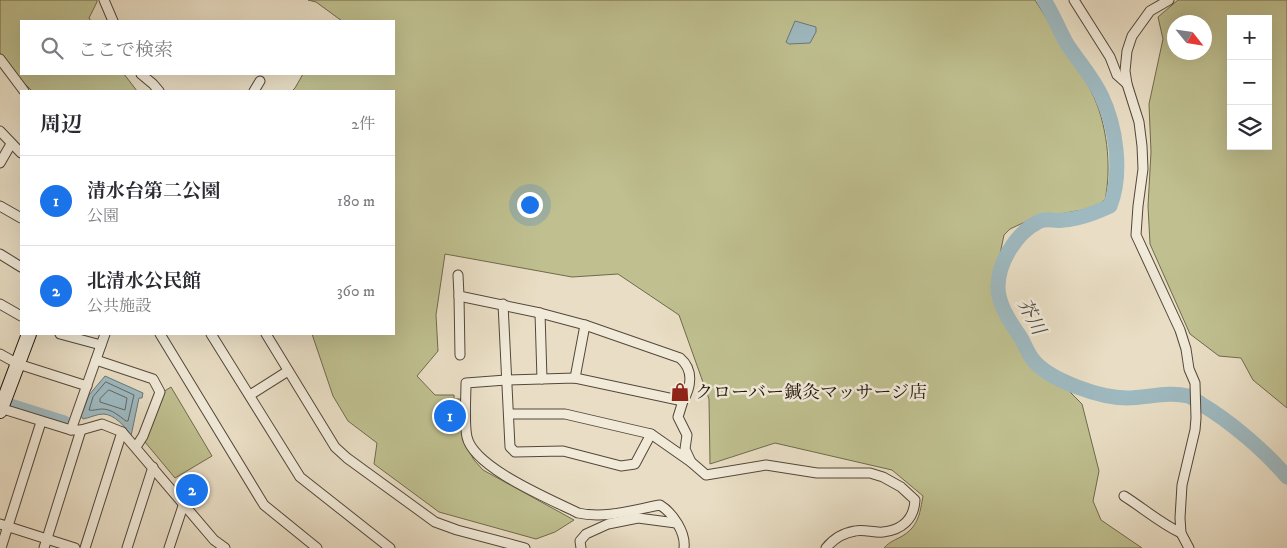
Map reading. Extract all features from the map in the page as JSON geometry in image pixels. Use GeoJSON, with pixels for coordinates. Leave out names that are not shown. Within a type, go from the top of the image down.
{"type":"FeatureCollection","features":[{"type":"Feature","properties":{"kind":"street"},"geometry":{"type":"LineString","coordinates":[[104,0],[113,20]]}},
{"type":"Feature","properties":{"kind":"street"},"geometry":{"type":"LineString","coordinates":[[1074,0],[1110,58],[1117,76],[1127,84]]}},
{"type":"Feature","properties":{"kind":"street"},"geometry":{"type":"LineString","coordinates":[[1169,0],[1150,11],[1132,36],[1125,71],[1127,84],[1139,122],[1142,146],[1143,169],[1136,235],[1180,330],[1195,388],[1195,430],[1182,485],[1181,533],[1189,548]]}},
{"type":"Feature","properties":{"kind":"street"},"geometry":{"type":"LineString","coordinates":[[0,59],[23,90]]}},
{"type":"Feature","properties":{"kind":"street"},"geometry":{"type":"LineString","coordinates":[[142,75],[158,90]]}},
{"type":"Feature","properties":{"kind":"street"},"geometry":{"type":"LineString","coordinates":[[255,90],[260,81]]}},
{"type":"Feature","properties":{"kind":"street"},"geometry":{"type":"LineString","coordinates":[[0,132],[20,152]]}},
{"type":"Feature","properties":{"kind":"street"},"geometry":{"type":"LineString","coordinates":[[1,159],[11,144]]}},
{"type":"Feature","properties":{"kind":"street"},"geometry":{"type":"LineString","coordinates":[[0,206],[20,217]]}},
{"type":"Feature","properties":{"kind":"street"},"geometry":{"type":"LineString","coordinates":[[0,254],[20,265]]}},
{"type":"Feature","properties":{"kind":"street"},"geometry":{"type":"LineString","coordinates":[[458,275],[460,355]]}},
{"type":"Feature","properties":{"kind":"street"},"geometry":{"type":"LineString","coordinates":[[459,296],[540,312],[585,325],[680,358],[685,362],[690,376],[690,390],[678,417],[687,435],[685,449],[691,462]]}},
{"type":"Feature","properties":{"kind":"street"},"geometry":{"type":"LineString","coordinates":[[0,304],[20,315]]}},
{"type":"Feature","properties":{"kind":"street"},"geometry":{"type":"LineString","coordinates":[[503,304],[506,380],[510,414],[510,447],[515,452],[563,451],[621,466],[634,464],[651,434]]}},
{"type":"Feature","properties":{"kind":"street"},"geometry":{"type":"LineString","coordinates":[[540,312],[542,379]]}},
{"type":"Feature","properties":{"kind":"street"},"geometry":{"type":"LineString","coordinates":[[575,378],[585,325]]}},
{"type":"Feature","properties":{"kind":"street"},"geometry":{"type":"LineString","coordinates":[[30,335],[0,409],[71,430],[81,430],[102,424],[122,432],[184,503],[213,544],[225,548]]}},
{"type":"Feature","properties":{"kind":"street"},"geometry":{"type":"LineString","coordinates":[[64,335],[101,345]]}},
{"type":"Feature","properties":{"kind":"street"},"geometry":{"type":"LineString","coordinates":[[71,430],[105,335]]}},
{"type":"Feature","properties":{"kind":"street"},"geometry":{"type":"LineString","coordinates":[[161,335],[264,505],[317,548]]}},
{"type":"Feature","properties":{"kind":"street"},"geometry":{"type":"LineString","coordinates":[[212,335],[300,477],[390,548]]}},
{"type":"Feature","properties":{"kind":"street"},"geometry":{"type":"LineString","coordinates":[[267,335],[335,447],[435,522],[457,530],[525,548]]}},
{"type":"Feature","properties":{"kind":"street"},"geometry":{"type":"LineString","coordinates":[[0,354],[18,364],[87,386]]}},
{"type":"Feature","properties":{"kind":"street"},"geometry":{"type":"LineString","coordinates":[[96,360],[153,379],[160,392],[143,436],[136,448]]}},
{"type":"Feature","properties":{"kind":"street"},"geometry":{"type":"LineString","coordinates":[[250,396],[288,371]]}},
{"type":"Feature","properties":{"kind":"street"},"geometry":{"type":"LineString","coordinates":[[684,401],[575,378],[466,383],[467,437],[474,453],[490,466],[578,513],[599,516],[660,505],[670,511],[686,540],[684,548]]}},
{"type":"Feature","properties":{"kind":"street"},"geometry":{"type":"LineString","coordinates":[[510,414],[565,414],[651,434],[706,475],[766,465],[817,473],[870,473],[883,477],[901,487],[915,500],[915,508],[911,517],[901,526],[882,532],[858,530],[848,532],[832,540],[826,548]]}},
{"type":"Feature","properties":{"kind":"street"},"geometry":{"type":"LineString","coordinates":[[1,548],[4,525],[41,422]]}},
{"type":"Feature","properties":{"kind":"street"},"geometry":{"type":"LineString","coordinates":[[45,543],[81,430]]}},
{"type":"Feature","properties":{"kind":"street"},"geometry":{"type":"LineString","coordinates":[[85,548],[122,432]]}},
{"type":"Feature","properties":{"kind":"street"},"geometry":{"type":"LineString","coordinates":[[127,548],[154,467]]}},
{"type":"Feature","properties":{"kind":"street"},"geometry":{"type":"LineString","coordinates":[[1124,496],[1154,515],[1162,524],[1181,533]]}},
{"type":"Feature","properties":{"kind":"street"},"geometry":{"type":"LineString","coordinates":[[169,548],[184,503]]}},
{"type":"Feature","properties":{"kind":"street"},"geometry":{"type":"LineString","coordinates":[[581,548],[580,541],[586,534],[608,524],[638,518],[676,523]]}},
{"type":"Feature","properties":{"kind":"street"},"geometry":{"type":"LineString","coordinates":[[4,525],[45,543],[75,548]]}},
{"type":"Feature","properties":{"kind":"green space"},"geometry":{"type":"Polygon","coordinates":[[[0,0],[97,0],[89,18],[90,20],[20,20],[20,75],[125,75],[136,90],[31,90],[0,53],[0,0]]]}},
{"type":"Feature","properties":{"kind":"green space"},"geometry":{"type":"Polygon","coordinates":[[[308,0],[1035,0],[1078,68],[1096,103],[1107,144],[1107,187],[1105,200],[1093,208],[1060,214],[1042,214],[1010,229],[1004,235],[996,273],[994,294],[1002,320],[1036,371],[1067,389],[1082,404],[1099,471],[1093,501],[1101,520],[1142,548],[884,548],[913,527],[918,518],[923,496],[892,470],[775,443],[710,464],[709,399],[679,315],[618,274],[572,277],[445,254],[436,315],[438,351],[417,376],[435,395],[454,395],[454,399],[461,399],[463,440],[474,460],[483,470],[574,520],[555,532],[536,539],[439,512],[374,464],[377,443],[348,421],[333,396],[312,335],[395,335],[395,90],[293,90],[302,75],[395,75],[395,20],[341,20],[316,2],[308,0]]]}},
{"type":"Feature","properties":{"kind":"green space"},"geometry":{"type":"Polygon","coordinates":[[[1178,0],[1287,0],[1287,408],[1253,380],[1241,358],[1219,356],[1190,334],[1150,244],[1148,206],[1151,152],[1149,104],[1163,39],[1158,17],[1178,0]]]}},
{"type":"Feature","properties":{"kind":"green space"},"geometry":{"type":"Polygon","coordinates":[[[171,387],[212,456],[175,478],[145,442],[163,392],[171,387]]]}},
{"type":"Feature","properties":{"kind":"water"},"geometry":{"type":"Polygon","coordinates":[[[795,21],[816,27],[816,32],[810,43],[789,44],[786,42],[795,21]]]}},
{"type":"Feature","properties":{"kind":"water"},"geometry":{"type":"Polygon","coordinates":[[[105,376],[143,393],[142,398],[139,398],[131,436],[123,425],[111,416],[101,414],[83,419],[81,416],[89,395],[105,376]]]}},
{"type":"Feature","properties":{"kind":"waterway","name":"芥川"},"geometry":{"type":"LineString","coordinates":[[1044,0],[1067,44],[1093,81],[1106,107],[1114,135],[1117,165],[1116,179],[1110,206],[1076,218],[1041,221],[1022,233],[1005,259],[999,278],[1000,300],[1006,314],[1034,361],[1052,375],[1091,392],[1116,397],[1135,398],[1173,394],[1190,397],[1224,419],[1247,437],[1287,477]]}},
{"type":"Feature","properties":{"kind":"waterway"},"geometry":{"type":"LineString","coordinates":[[10,406],[64,423]]}},
{"type":"Feature","properties":{"kind":"place","name":"クローバー鍼灸マッサージ店"},"geometry":{"type":"Point","coordinates":[680,392]}},
{"type":"Feature","properties":{"kind":"place","name":"清水台第二公園"},"geometry":{"type":"Point","coordinates":[450,416]}},
{"type":"Feature","properties":{"kind":"place","name":"北清水公民館"},"geometry":{"type":"Point","coordinates":[192,490]}}]}
